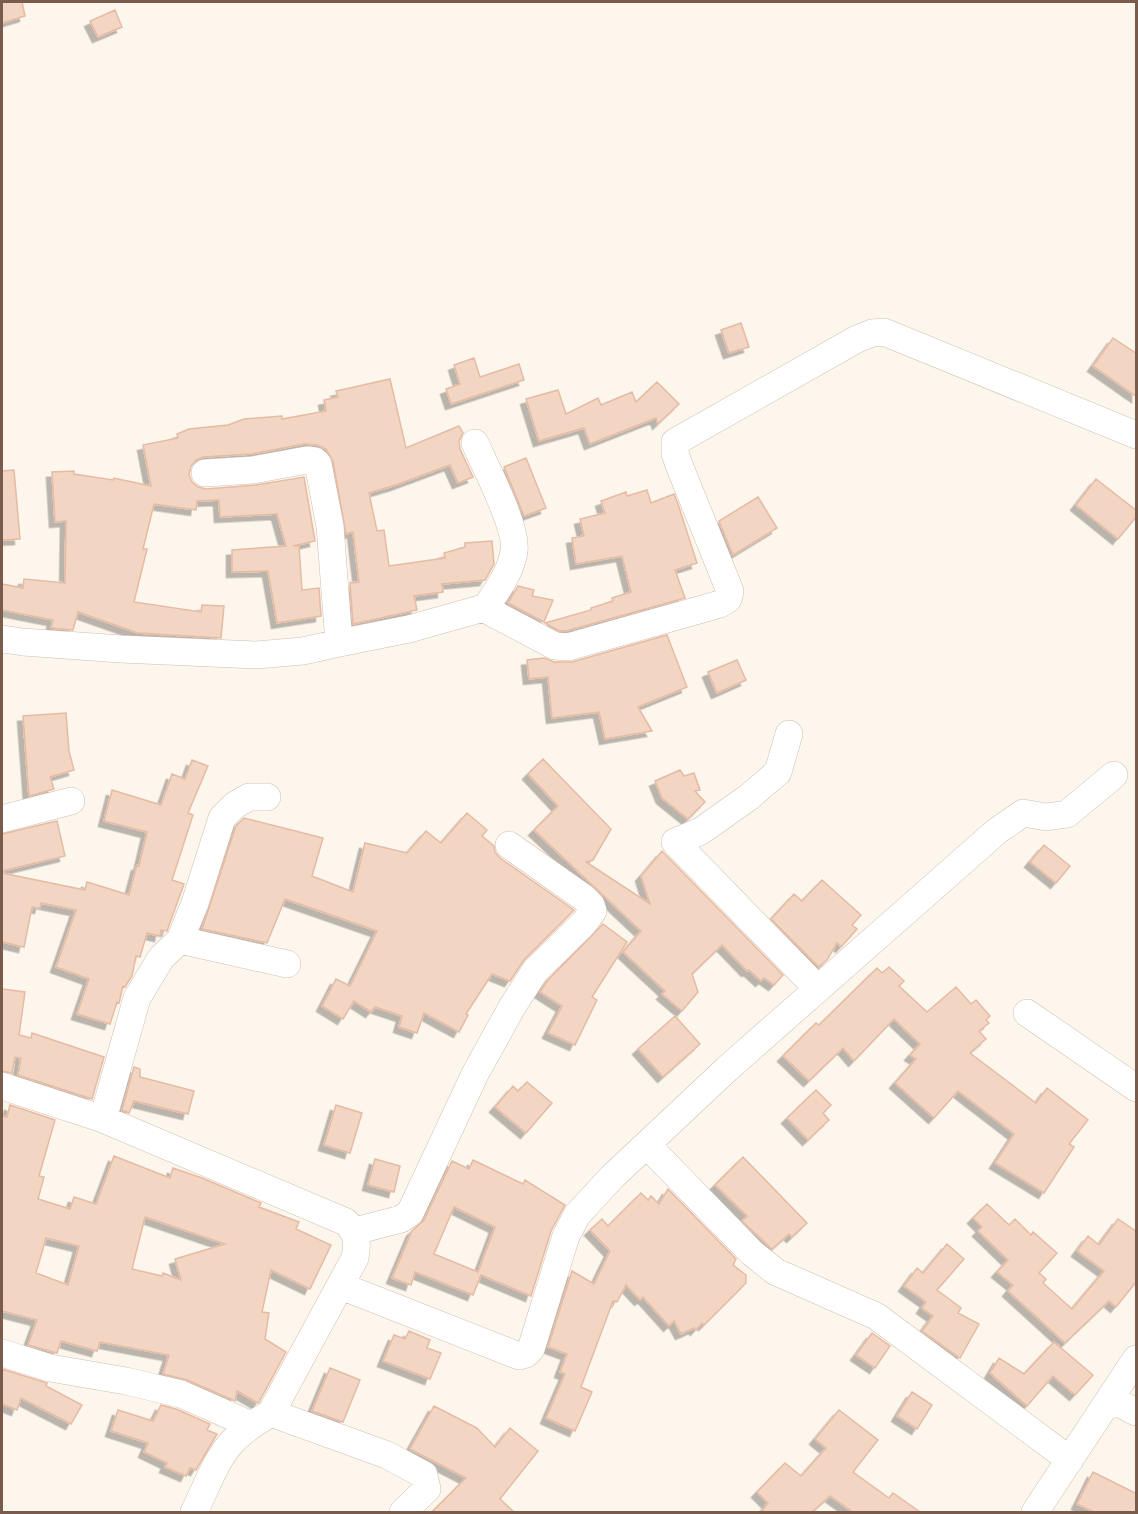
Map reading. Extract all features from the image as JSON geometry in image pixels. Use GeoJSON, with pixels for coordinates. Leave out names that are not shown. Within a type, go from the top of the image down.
{"type":"FeatureCollection","features":[{"type":"Feature","properties":{"kind":"street"},"geometry":{"type":"LineString","coordinates":[[2,639],[121,649],[256,655],[303,651],[410,629],[474,610],[485,609],[555,646],[568,647],[720,604],[728,599],[730,591],[679,465],[675,453],[675,442],[857,339],[872,333],[884,332],[1137,435]]}},
{"type":"Feature","properties":{"kind":"street"},"geometry":{"type":"LineString","coordinates":[[475,443],[508,520],[515,547],[508,573],[485,609]]}},
{"type":"Feature","properties":{"kind":"street"},"geometry":{"type":"LineString","coordinates":[[205,474],[253,470],[307,460],[318,464],[330,526],[339,643]]}},
{"type":"Feature","properties":{"kind":"street"},"geometry":{"type":"LineString","coordinates":[[789,734],[778,772],[749,797],[701,831],[675,842],[818,989]]}},
{"type":"Feature","properties":{"kind":"street"},"geometry":{"type":"LineString","coordinates":[[340,1286],[519,1356],[526,1354],[531,1349],[571,1226],[577,1215],[612,1177],[728,1068],[997,831],[1023,813],[1046,817],[1066,814],[1114,775]]}},
{"type":"Feature","properties":{"kind":"street"},"geometry":{"type":"LineString","coordinates":[[103,1119],[137,998],[161,958],[180,940],[195,903],[222,818],[235,804],[249,797],[267,796]]}},
{"type":"Feature","properties":{"kind":"street"},"geometry":{"type":"LineString","coordinates":[[2,819],[71,801]]}},
{"type":"Feature","properties":{"kind":"street"},"geometry":{"type":"LineString","coordinates":[[355,1231],[401,1219],[410,1213],[475,1074],[512,1007],[535,970],[584,923],[593,911],[585,898],[509,845]]}},
{"type":"Feature","properties":{"kind":"street"},"geometry":{"type":"LineString","coordinates":[[180,940],[287,964]]}},
{"type":"Feature","properties":{"kind":"street"},"geometry":{"type":"LineString","coordinates":[[1027,1013],[1137,1088]]}},
{"type":"Feature","properties":{"kind":"street"},"geometry":{"type":"LineString","coordinates":[[2,1086],[103,1119],[346,1221],[355,1231],[358,1243],[355,1258],[340,1286],[261,1419],[232,1442],[226,1450],[194,1512]]}},
{"type":"Feature","properties":{"kind":"street"},"geometry":{"type":"LineString","coordinates":[[647,1145],[752,1253],[777,1272],[876,1316],[1070,1460]]}},
{"type":"Feature","properties":{"kind":"street"},"geometry":{"type":"LineString","coordinates":[[2,1353],[50,1368],[126,1381],[181,1394],[387,1455],[423,1475],[427,1489],[403,1512]]}},
{"type":"Feature","properties":{"kind":"street"},"geometry":{"type":"LineString","coordinates":[[1035,1512],[1137,1359]]}},
{"type":"Feature","properties":{"kind":"street"},"geometry":{"type":"LineString","coordinates":[[1110,1399],[1137,1412]]}},
{"type":"Feature","properties":{"kind":"building"},"geometry":{"type":"Polygon","coordinates":[[[2,2],[22,2],[25,16],[2,23],[2,2]]]}},
{"type":"Feature","properties":{"kind":"building"},"geometry":{"type":"Polygon","coordinates":[[[115,10],[122,27],[98,37],[90,21],[115,10]]]}},
{"type":"Feature","properties":{"kind":"building"},"geometry":{"type":"Polygon","coordinates":[[[741,323],[749,347],[729,353],[721,330],[741,323]]]}},
{"type":"Feature","properties":{"kind":"building"},"geometry":{"type":"Polygon","coordinates":[[[1113,338],[1137,354],[1137,397],[1093,366],[1113,338]]]}},
{"type":"Feature","properties":{"kind":"building"},"geometry":{"type":"Polygon","coordinates":[[[474,358],[480,377],[519,364],[524,380],[451,404],[446,389],[460,384],[454,365],[474,358]]]}},
{"type":"Feature","properties":{"kind":"building"},"geometry":{"type":"Polygon","coordinates":[[[390,379],[406,448],[459,426],[463,433],[459,441],[460,449],[473,477],[458,483],[450,465],[369,493],[377,531],[384,530],[389,566],[445,558],[444,553],[465,547],[465,543],[492,541],[494,564],[485,580],[442,584],[443,592],[414,596],[417,610],[353,624],[350,583],[359,582],[353,532],[346,534],[333,461],[326,449],[317,445],[304,444],[251,454],[203,457],[191,466],[189,475],[198,487],[206,489],[256,485],[304,477],[315,541],[293,546],[299,546],[302,590],[319,588],[321,616],[277,623],[268,571],[232,572],[232,550],[286,546],[277,514],[220,517],[219,500],[197,501],[196,510],[154,504],[143,549],[147,549],[134,602],[201,612],[202,605],[224,606],[221,638],[138,633],[78,612],[73,630],[51,628],[53,620],[2,610],[2,584],[23,588],[24,579],[65,583],[66,521],[55,522],[52,472],[74,471],[74,474],[113,480],[114,478],[151,486],[143,445],[178,438],[177,434],[189,429],[228,425],[244,419],[282,416],[282,419],[326,411],[324,400],[338,397],[336,391],[390,379]]]}},
{"type":"Feature","properties":{"kind":"building"},"geometry":{"type":"Polygon","coordinates":[[[657,382],[679,404],[658,424],[656,418],[590,444],[584,428],[539,441],[526,399],[558,390],[566,414],[598,398],[601,405],[632,392],[636,402],[657,382]]]}},
{"type":"Feature","properties":{"kind":"building"},"geometry":{"type":"Polygon","coordinates":[[[526,458],[546,508],[524,516],[504,467],[526,458]]]}},
{"type":"Feature","properties":{"kind":"building"},"geometry":{"type":"Polygon","coordinates":[[[14,470],[20,539],[2,540],[2,471],[14,470]]]}},
{"type":"Feature","properties":{"kind":"building"},"geometry":{"type":"Polygon","coordinates":[[[1096,479],[1137,511],[1137,516],[1118,539],[1076,505],[1096,479]]]}},
{"type":"Feature","properties":{"kind":"building"},"geometry":{"type":"Polygon","coordinates":[[[647,490],[651,503],[674,494],[678,504],[697,563],[675,570],[685,598],[566,631],[559,631],[545,623],[591,610],[591,608],[613,601],[612,598],[631,592],[622,556],[576,564],[572,538],[584,536],[580,519],[605,513],[601,501],[626,492],[627,496],[647,490]]]}},
{"type":"Feature","properties":{"kind":"building"},"geometry":{"type":"Polygon","coordinates":[[[758,497],[777,528],[733,555],[719,521],[758,497]]]}},
{"type":"Feature","properties":{"kind":"building"},"geometry":{"type":"Polygon","coordinates":[[[518,586],[534,590],[532,596],[553,600],[544,622],[508,603],[518,586]]]}},
{"type":"Feature","properties":{"kind":"building"},"geometry":{"type":"Polygon","coordinates":[[[667,635],[687,687],[638,707],[652,731],[605,739],[599,712],[552,718],[548,677],[529,679],[527,660],[544,658],[554,662],[572,662],[667,635]]]}},
{"type":"Feature","properties":{"kind":"building"},"geometry":{"type":"Polygon","coordinates":[[[737,660],[746,680],[717,693],[708,672],[737,660]]]}},
{"type":"Feature","properties":{"kind":"building"},"geometry":{"type":"Polygon","coordinates":[[[66,713],[69,751],[74,770],[50,777],[54,789],[29,796],[23,716],[66,713]]]}},
{"type":"Feature","properties":{"kind":"building"},"geometry":{"type":"Polygon","coordinates":[[[543,759],[611,829],[593,860],[586,862],[650,904],[641,876],[662,851],[783,975],[774,985],[764,978],[761,981],[749,970],[747,971],[722,945],[692,974],[698,992],[682,1011],[662,994],[665,991],[623,952],[641,931],[534,830],[558,806],[528,774],[543,759]]]}},
{"type":"Feature","properties":{"kind":"building"},"geometry":{"type":"Polygon","coordinates":[[[192,760],[208,766],[188,813],[193,815],[172,880],[184,884],[167,931],[161,930],[160,936],[147,933],[140,957],[136,956],[132,976],[125,987],[123,986],[110,1024],[77,1014],[89,979],[56,967],[76,910],[41,903],[40,908],[32,907],[24,947],[2,942],[2,873],[85,890],[87,882],[129,895],[147,832],[104,821],[112,790],[161,805],[172,774],[185,779],[192,760]]]}},
{"type":"Feature","properties":{"kind":"building"},"geometry":{"type":"Polygon","coordinates":[[[680,770],[684,776],[694,773],[700,790],[695,791],[705,802],[688,819],[662,798],[655,781],[680,770]]]}},
{"type":"Feature","properties":{"kind":"building"},"geometry":{"type":"Polygon","coordinates":[[[467,813],[487,830],[482,836],[494,846],[500,858],[574,910],[524,960],[510,981],[492,974],[466,1014],[468,1015],[459,1032],[424,1013],[417,1033],[399,1027],[402,1016],[375,1007],[371,1012],[354,1001],[343,1019],[322,1006],[336,979],[350,986],[377,931],[285,899],[267,943],[202,929],[236,826],[244,818],[323,838],[312,876],[353,892],[365,843],[407,853],[426,831],[441,843],[467,813]]]}},
{"type":"Feature","properties":{"kind":"building"},"geometry":{"type":"Polygon","coordinates":[[[57,821],[65,856],[2,871],[2,834],[57,821]]]}},
{"type":"Feature","properties":{"kind":"building"},"geometry":{"type":"Polygon","coordinates":[[[1044,845],[1070,866],[1056,883],[1030,862],[1044,845]]]}},
{"type":"Feature","properties":{"kind":"building"},"geometry":{"type":"Polygon","coordinates":[[[822,880],[861,915],[852,925],[857,929],[841,947],[837,943],[827,960],[819,967],[771,919],[794,894],[802,901],[822,880]]]}},
{"type":"Feature","properties":{"kind":"building"},"geometry":{"type":"Polygon","coordinates":[[[603,924],[627,942],[592,997],[597,1000],[575,1045],[548,1033],[562,1006],[540,992],[547,981],[603,924]]]}},
{"type":"Feature","properties":{"kind":"building"},"geometry":{"type":"Polygon","coordinates":[[[889,967],[904,981],[899,986],[927,1012],[956,987],[971,1004],[976,1000],[990,1016],[986,1020],[989,1023],[979,1031],[986,1039],[970,1053],[1036,1103],[1047,1088],[1088,1120],[1069,1144],[1074,1147],[1044,1193],[995,1163],[1014,1134],[958,1091],[934,1118],[895,1083],[916,1059],[910,1055],[920,1044],[894,1019],[854,1061],[843,1048],[809,1081],[783,1056],[816,1023],[819,1025],[877,968],[882,973],[889,967]]]}},
{"type":"Feature","properties":{"kind":"building"},"geometry":{"type":"Polygon","coordinates":[[[2,989],[25,992],[19,1035],[31,1038],[32,1033],[104,1057],[92,1099],[18,1075],[21,1058],[15,1057],[12,1073],[2,1071],[2,989]]]}},
{"type":"Feature","properties":{"kind":"building"},"geometry":{"type":"Polygon","coordinates":[[[675,1016],[700,1044],[663,1077],[638,1049],[675,1016]]]}},
{"type":"Feature","properties":{"kind":"building"},"geometry":{"type":"Polygon","coordinates":[[[134,1067],[140,1069],[140,1077],[194,1091],[188,1114],[134,1101],[129,1113],[122,1110],[134,1067]]]}},
{"type":"Feature","properties":{"kind":"building"},"geometry":{"type":"Polygon","coordinates":[[[527,1082],[552,1103],[526,1133],[495,1107],[513,1086],[518,1091],[527,1082]]]}},
{"type":"Feature","properties":{"kind":"building"},"geometry":{"type":"Polygon","coordinates":[[[816,1090],[831,1105],[823,1113],[829,1120],[808,1140],[787,1118],[816,1090]]]}},
{"type":"Feature","properties":{"kind":"building"},"geometry":{"type":"Polygon","coordinates":[[[10,1105],[55,1120],[39,1176],[44,1177],[38,1199],[70,1209],[74,1197],[96,1204],[114,1156],[170,1178],[173,1168],[202,1178],[261,1203],[259,1207],[299,1222],[296,1229],[331,1245],[310,1289],[271,1270],[262,1312],[269,1313],[265,1339],[286,1352],[258,1403],[237,1391],[235,1401],[187,1380],[163,1374],[169,1355],[100,1342],[97,1351],[61,1341],[57,1353],[28,1345],[37,1320],[2,1311],[2,1116],[7,1117],[10,1105]],[[145,1217],[132,1269],[162,1276],[163,1273],[181,1280],[175,1259],[225,1244],[145,1217]],[[46,1238],[36,1273],[68,1285],[79,1246],[46,1238]]]}},
{"type":"Feature","properties":{"kind":"building"},"geometry":{"type":"Polygon","coordinates":[[[336,1105],[362,1113],[350,1153],[324,1145],[336,1105]]]}},
{"type":"Feature","properties":{"kind":"building"},"geometry":{"type":"Polygon","coordinates":[[[743,1157],[807,1223],[792,1237],[789,1234],[772,1249],[742,1221],[747,1216],[715,1185],[743,1157]]]}},
{"type":"Feature","properties":{"kind":"building"},"geometry":{"type":"Polygon","coordinates":[[[375,1159],[400,1166],[394,1192],[368,1185],[375,1159]]]}},
{"type":"Feature","properties":{"kind":"building"},"geometry":{"type":"Polygon","coordinates":[[[473,1160],[523,1184],[525,1180],[565,1205],[551,1231],[531,1296],[481,1275],[473,1295],[415,1272],[411,1285],[392,1278],[412,1231],[424,1220],[452,1161],[469,1169],[473,1160]],[[454,1207],[434,1254],[478,1272],[495,1227],[454,1207]]]}},
{"type":"Feature","properties":{"kind":"building"},"geometry":{"type":"Polygon","coordinates":[[[668,1189],[736,1259],[733,1265],[746,1275],[746,1283],[704,1325],[702,1323],[696,1330],[694,1328],[681,1334],[674,1321],[669,1326],[643,1297],[640,1300],[626,1285],[617,1302],[613,1301],[581,1387],[592,1392],[575,1431],[546,1418],[565,1374],[560,1372],[567,1354],[548,1347],[572,1271],[594,1284],[610,1251],[590,1230],[602,1219],[608,1226],[641,1193],[648,1200],[651,1196],[659,1204],[668,1189]]]}},
{"type":"Feature","properties":{"kind":"building"},"geometry":{"type":"Polygon","coordinates":[[[987,1204],[1009,1225],[1015,1219],[1031,1235],[1033,1232],[1057,1253],[1039,1273],[1046,1279],[1043,1283],[1072,1309],[1104,1271],[1077,1251],[1088,1236],[1099,1245],[1118,1219],[1137,1232],[1137,1281],[1116,1307],[1109,1301],[1065,1343],[1008,1291],[1013,1285],[997,1272],[1008,1260],[978,1231],[982,1227],[973,1218],[987,1204]]]}},
{"type":"Feature","properties":{"kind":"building"},"geometry":{"type":"Polygon","coordinates":[[[947,1244],[964,1259],[937,1290],[961,1308],[958,1313],[979,1324],[960,1358],[922,1331],[933,1316],[922,1308],[926,1302],[904,1286],[917,1268],[923,1273],[947,1244]]]}},
{"type":"Feature","properties":{"kind":"building"},"geometry":{"type":"Polygon","coordinates":[[[409,1331],[430,1340],[427,1348],[441,1353],[430,1379],[383,1361],[394,1335],[405,1339],[409,1331]]]}},
{"type":"Feature","properties":{"kind":"building"},"geometry":{"type":"Polygon","coordinates":[[[872,1333],[890,1346],[875,1368],[856,1355],[872,1333]]]}},
{"type":"Feature","properties":{"kind":"building"},"geometry":{"type":"Polygon","coordinates":[[[1054,1342],[1093,1375],[1075,1395],[1053,1376],[1027,1406],[990,1373],[999,1358],[1024,1374],[1054,1342]]]}},
{"type":"Feature","properties":{"kind":"building"},"geometry":{"type":"Polygon","coordinates":[[[330,1368],[360,1380],[343,1422],[312,1411],[330,1368]]]}},
{"type":"Feature","properties":{"kind":"building"},"geometry":{"type":"Polygon","coordinates":[[[2,1369],[47,1383],[46,1386],[82,1405],[71,1424],[21,1398],[17,1410],[2,1404],[2,1369]]]}},
{"type":"Feature","properties":{"kind":"building"},"geometry":{"type":"Polygon","coordinates":[[[912,1392],[932,1405],[917,1429],[897,1416],[912,1392]]]}},
{"type":"Feature","properties":{"kind":"building"},"geometry":{"type":"Polygon","coordinates":[[[161,1405],[210,1424],[207,1430],[217,1434],[196,1470],[190,1468],[186,1476],[165,1467],[167,1463],[144,1452],[148,1443],[111,1431],[118,1410],[153,1421],[161,1405]]]}},
{"type":"Feature","properties":{"kind":"building"},"geometry":{"type":"Polygon","coordinates":[[[434,1406],[477,1428],[495,1447],[510,1428],[538,1451],[500,1499],[514,1512],[432,1512],[466,1478],[410,1449],[434,1406]]]}},
{"type":"Feature","properties":{"kind":"building"},"geometry":{"type":"Polygon","coordinates":[[[839,1410],[878,1440],[853,1472],[889,1498],[893,1493],[920,1512],[853,1512],[830,1496],[812,1512],[761,1512],[768,1503],[757,1492],[785,1463],[801,1476],[826,1448],[815,1439],[839,1410]]]}},
{"type":"Feature","properties":{"kind":"building"},"geometry":{"type":"Polygon","coordinates":[[[1093,1472],[1137,1494],[1137,1512],[1094,1512],[1077,1504],[1093,1472]]]}}]}
